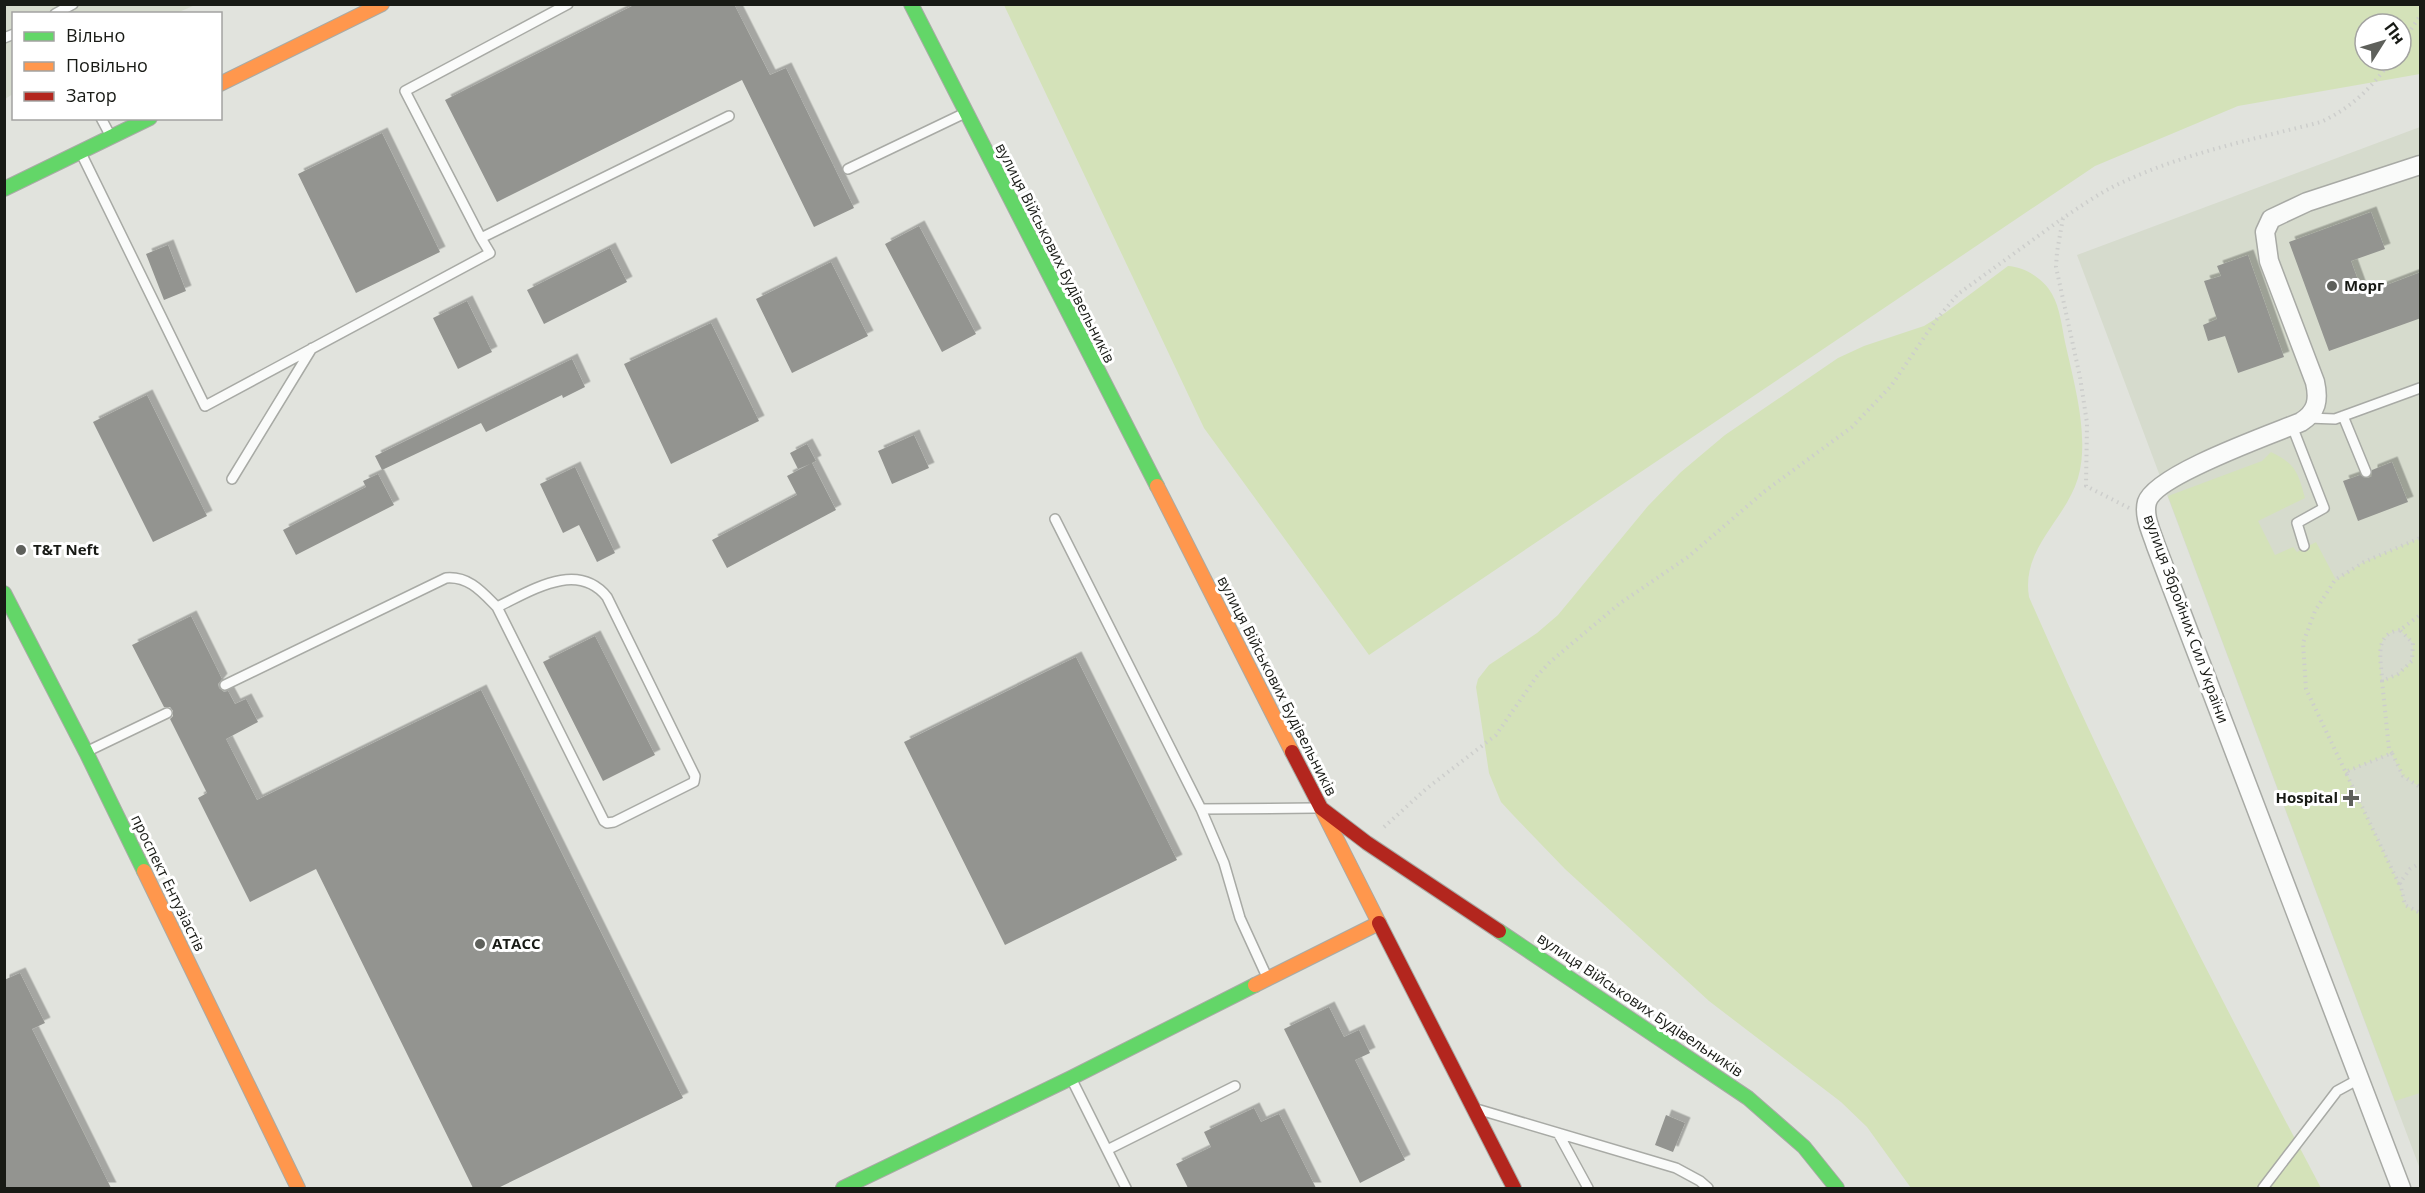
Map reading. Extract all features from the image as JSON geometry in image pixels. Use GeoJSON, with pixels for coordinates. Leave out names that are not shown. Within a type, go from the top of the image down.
{"type":"FeatureCollection","features":[{"type":"Feature","properties":{"kind":"street"},"geometry":{"type":"LineString","coordinates":[[222,83],[382,4]]}},
{"type":"Feature","properties":{"kind":"street","name":"вулиця Військових Будівельників"},"geometry":{"type":"LineString","coordinates":[[911,4],[1321,808],[1367,843],[1748,1098],[1804,1147],[1837,1188]]}},
{"type":"Feature","properties":{"kind":"street"},"geometry":{"type":"LineString","coordinates":[[4,189],[146,120]]}},
{"type":"Feature","properties":{"kind":"street"},"geometry":{"type":"LineString","coordinates":[[2308,418],[2318,403],[2317,392],[2269,261],[2265,246],[2267,224],[2277,215],[2307,202],[2421,165]]}},
{"type":"Feature","properties":{"kind":"street","name":"вулиця Збройних Сил України"},"geometry":{"type":"LineString","coordinates":[[2308,418],[2197,466],[2161,485],[2148,500],[2147,518],[2402,1188]]}},
{"type":"Feature","properties":{"kind":"street","name":"проспект Ентузіастів"},"geometry":{"type":"LineString","coordinates":[[4,593],[86,752],[298,1188]]}},
{"type":"Feature","properties":{"kind":"street"},"geometry":{"type":"LineString","coordinates":[[1321,808],[1514,1188]]}},
{"type":"Feature","properties":{"kind":"street"},"geometry":{"type":"LineString","coordinates":[[843,1188],[1071,1078],[1379,923]]}},
{"type":"Feature","properties":{"kind":"lane"},"geometry":{"type":"LineString","coordinates":[[59,12],[73,4]]}},
{"type":"Feature","properties":{"kind":"lane"},"geometry":{"type":"LineString","coordinates":[[81,153],[205,406],[490,253],[405,90],[568,4]]}},
{"type":"Feature","properties":{"kind":"lane"},"geometry":{"type":"LineString","coordinates":[[848,169],[965,112]]}},
{"type":"Feature","properties":{"kind":"lane"},"geometry":{"type":"LineString","coordinates":[[482,238],[729,116]]}},
{"type":"Feature","properties":{"kind":"lane"},"geometry":{"type":"LineString","coordinates":[[102,120],[111,137]]}},
{"type":"Feature","properties":{"kind":"lane"},"geometry":{"type":"LineString","coordinates":[[232,479],[312,348]]}},
{"type":"Feature","properties":{"kind":"lane"},"geometry":{"type":"LineString","coordinates":[[2308,418],[2335,419],[2421,388]]}},
{"type":"Feature","properties":{"kind":"lane"},"geometry":{"type":"LineString","coordinates":[[2343,416],[2366,472]]}},
{"type":"Feature","properties":{"kind":"lane"},"geometry":{"type":"LineString","coordinates":[[2292,426],[2324,508],[2297,523],[2304,546]]}},
{"type":"Feature","properties":{"kind":"lane"},"geometry":{"type":"LineString","coordinates":[[1055,519],[1201,809],[1224,863],[1240,918],[1268,979]]}},
{"type":"Feature","properties":{"kind":"lane"},"geometry":{"type":"LineString","coordinates":[[225,684],[446,579],[456,578],[474,585],[497,607],[607,824],[694,782],[695,776],[602,591],[588,581],[553,581],[497,607]]}},
{"type":"Feature","properties":{"kind":"lane"},"geometry":{"type":"LineString","coordinates":[[86,752],[167,713]]}},
{"type":"Feature","properties":{"kind":"lane"},"geometry":{"type":"LineString","coordinates":[[1201,809],[1321,808]]}},
{"type":"Feature","properties":{"kind":"lane"},"geometry":{"type":"LineString","coordinates":[[1071,1078],[1126,1188]]}},
{"type":"Feature","properties":{"kind":"lane"},"geometry":{"type":"LineString","coordinates":[[2263,1188],[2337,1091],[2359,1079]]}},
{"type":"Feature","properties":{"kind":"lane"},"geometry":{"type":"LineString","coordinates":[[1107,1150],[1235,1086]]}},
{"type":"Feature","properties":{"kind":"lane"},"geometry":{"type":"LineString","coordinates":[[1475,1108],[1676,1168],[1708,1188]]}},
{"type":"Feature","properties":{"kind":"lane"},"geometry":{"type":"LineString","coordinates":[[1558,1133],[1588,1188]]}},
{"type":"Feature","properties":{"kind":"path"},"geometry":{"type":"LineString","coordinates":[[1367,843],[1426,789],[1496,735],[1537,676],[1550,662],[1619,604],[1688,557],[1765,491],[1852,427],[1891,386],[1936,320],[1958,294],[2063,218],[2120,183],[2150,170],[2205,152],[2321,122],[2360,98],[2383,72]]}},
{"type":"Feature","properties":{"kind":"path"},"geometry":{"type":"LineString","coordinates":[[2063,218],[2056,252],[2056,267],[2080,377],[2087,423],[2086,486],[2147,518]]}},
{"type":"Feature","properties":{"kind":"path"},"geometry":{"type":"LineString","coordinates":[[2421,538],[2364,562],[2335,580],[2315,611],[2303,643],[2306,689],[2399,884],[2405,905],[2421,914]]}},
{"type":"Feature","properties":{"kind":"path"},"geometry":{"type":"LineString","coordinates":[[2421,615],[2400,630],[2388,634],[2379,649],[2389,748],[2403,776],[2421,787]]}},
{"type":"Feature","properties":{"kind":"path"},"geometry":{"type":"LineString","coordinates":[[2382,681],[2398,674],[2412,661],[2414,643],[2400,630]]}},
{"type":"Feature","properties":{"kind":"path"},"geometry":{"type":"LineString","coordinates":[[2346,772],[2391,753]]}},
{"type":"Feature","properties":{"kind":"path"},"geometry":{"type":"LineString","coordinates":[[2399,884],[2410,869],[2421,863]]}},
{"type":"Feature","properties":{"kind":"shaded area"},"geometry":{"type":"Polygon","coordinates":[[[5,5],[195,5],[179,12],[12,12],[12,95],[5,99],[5,5]]]}},
{"type":"Feature","properties":{"kind":"shaded area","name":"Hospital"},"geometry":{"type":"Polygon","coordinates":[[[2420,127],[2420,1169],[2077,255],[2420,127]]]}},
{"type":"Feature","properties":{"kind":"green space"},"geometry":{"type":"Polygon","coordinates":[[[2420,4],[2420,74],[2238,106],[2095,166],[1369,655],[1204,428],[1004,5],[2420,4]]]}},
{"type":"Feature","properties":{"kind":"green space"},"geometry":{"type":"Polygon","coordinates":[[[2008,266],[2033,275],[2044,283],[2055,299],[2082,428],[2078,478],[2064,508],[2046,535],[2031,564],[2028,580],[2029,597],[2097,747],[2169,896],[2321,1188],[1911,1188],[1867,1127],[1841,1102],[1709,1001],[1565,869],[1501,802],[1489,773],[1476,687],[1478,679],[1489,665],[1537,633],[1558,615],[1648,506],[1681,472],[1725,435],[1838,358],[1864,346],[1924,326],[2008,266]]]}},
{"type":"Feature","properties":{"kind":"green space"},"geometry":{"type":"Polygon","coordinates":[[[2271,452],[2291,465],[2298,476],[2305,498],[2258,521],[2275,555],[2293,547],[2297,552],[2316,542],[2336,580],[2364,562],[2420,538],[2420,787],[2403,776],[2391,753],[2346,772],[2399,884],[2405,905],[2420,913],[2420,1093],[2395,1101],[2168,496],[2262,461],[2271,452]],[[2400,630],[2386,637],[2380,650],[2382,681],[2398,674],[2412,661],[2413,643],[2400,630]]]}},
{"type":"Feature","properties":{"kind":"building"},"geometry":{"type":"Polygon","coordinates":[[[636,4],[734,4],[770,75],[786,68],[854,208],[814,227],[742,80],[497,202],[445,100],[636,4]]]}},
{"type":"Feature","properties":{"kind":"building"},"geometry":{"type":"Polygon","coordinates":[[[382,133],[440,252],[356,293],[298,174],[382,133]]]}},
{"type":"Feature","properties":{"kind":"building","name":"Морг"},"geometry":{"type":"Polygon","coordinates":[[[2371,212],[2385,249],[2351,261],[2363,294],[2421,272],[2421,318],[2329,351],[2289,242],[2371,212]]]}},
{"type":"Feature","properties":{"kind":"building"},"geometry":{"type":"Polygon","coordinates":[[[919,226],[976,334],[942,352],[885,244],[919,226]]]}},
{"type":"Feature","properties":{"kind":"building"},"geometry":{"type":"Polygon","coordinates":[[[168,245],[186,291],[164,300],[146,254],[168,245]]]}},
{"type":"Feature","properties":{"kind":"building"},"geometry":{"type":"Polygon","coordinates":[[[610,248],[627,282],[544,324],[527,290],[610,248]]]}},
{"type":"Feature","properties":{"kind":"building"},"geometry":{"type":"Polygon","coordinates":[[[2248,255],[2284,357],[2238,373],[2225,336],[2208,341],[2203,325],[2217,319],[2204,281],[2221,276],[2217,266],[2248,255]]]}},
{"type":"Feature","properties":{"kind":"building"},"geometry":{"type":"Polygon","coordinates":[[[831,262],[868,336],[792,373],[756,299],[831,262]]]}},
{"type":"Feature","properties":{"kind":"building"},"geometry":{"type":"Polygon","coordinates":[[[467,301],[492,352],[458,369],[433,318],[467,301]]]}},
{"type":"Feature","properties":{"kind":"building"},"geometry":{"type":"Polygon","coordinates":[[[711,323],[759,421],[671,464],[624,364],[711,323]]]}},
{"type":"Feature","properties":{"kind":"building"},"geometry":{"type":"Polygon","coordinates":[[[572,359],[585,387],[563,398],[562,395],[486,432],[481,423],[382,470],[375,456],[572,359]]]}},
{"type":"Feature","properties":{"kind":"building"},"geometry":{"type":"Polygon","coordinates":[[[147,395],[207,516],[153,542],[93,422],[147,395]]]}},
{"type":"Feature","properties":{"kind":"building"},"geometry":{"type":"Polygon","coordinates":[[[914,435],[929,468],[892,484],[878,451],[914,435]]]}},
{"type":"Feature","properties":{"kind":"building"},"geometry":{"type":"Polygon","coordinates":[[[807,444],[816,461],[812,463],[836,510],[727,568],[712,540],[797,495],[787,476],[810,464],[798,469],[790,453],[807,444]]]}},
{"type":"Feature","properties":{"kind":"building"},"geometry":{"type":"Polygon","coordinates":[[[2392,462],[2408,502],[2358,521],[2343,481],[2360,475],[2368,478],[2372,476],[2372,470],[2392,462]]]}},
{"type":"Feature","properties":{"kind":"building"},"geometry":{"type":"Polygon","coordinates":[[[575,467],[615,553],[597,562],[579,525],[563,533],[540,484],[575,467]]]}},
{"type":"Feature","properties":{"kind":"building"},"geometry":{"type":"Polygon","coordinates":[[[378,474],[394,505],[296,555],[283,530],[366,487],[363,481],[378,474]]]}},
{"type":"Feature","properties":{"kind":"building","name":"АТАСС"},"geometry":{"type":"Polygon","coordinates":[[[191,616],[222,679],[218,684],[219,688],[224,692],[228,691],[235,704],[246,699],[258,722],[226,739],[257,800],[481,690],[683,1098],[498,1188],[473,1188],[316,869],[250,902],[198,798],[207,793],[170,719],[173,711],[170,707],[164,707],[132,645],[191,616]]]}},
{"type":"Feature","properties":{"kind":"building"},"geometry":{"type":"Polygon","coordinates":[[[595,636],[655,755],[603,781],[543,662],[595,636]]]}},
{"type":"Feature","properties":{"kind":"building"},"geometry":{"type":"Polygon","coordinates":[[[1076,657],[1177,860],[1005,945],[904,742],[1076,657]]]}},
{"type":"Feature","properties":{"kind":"building"},"geometry":{"type":"Polygon","coordinates":[[[20,973],[45,1023],[32,1029],[111,1188],[4,1188],[4,980],[20,973]]]}},
{"type":"Feature","properties":{"kind":"building"},"geometry":{"type":"Polygon","coordinates":[[[1329,1007],[1344,1037],[1359,1030],[1370,1053],[1355,1060],[1405,1160],[1360,1183],[1284,1029],[1329,1007]]]}},
{"type":"Feature","properties":{"kind":"building"},"geometry":{"type":"Polygon","coordinates":[[[1254,1108],[1261,1122],[1279,1114],[1316,1188],[1188,1188],[1176,1164],[1211,1147],[1204,1132],[1254,1108]]]}},
{"type":"Feature","properties":{"kind":"building"},"geometry":{"type":"Polygon","coordinates":[[[1666,1115],[1685,1123],[1673,1152],[1655,1145],[1666,1115]]]}},
{"type":"Feature","properties":{"kind":"traffic: fast"},"geometry":{"type":"LineString","coordinates":[[911,4],[1157,486]]}},
{"type":"Feature","properties":{"kind":"traffic: fast"},"geometry":{"type":"LineString","coordinates":[[4,189],[146,120]]}},
{"type":"Feature","properties":{"kind":"traffic: fast"},"geometry":{"type":"LineString","coordinates":[[4,593],[144,871]]}},
{"type":"Feature","properties":{"kind":"traffic: fast"},"geometry":{"type":"LineString","coordinates":[[1499,931],[1748,1098],[1804,1147],[1837,1188]]}},
{"type":"Feature","properties":{"kind":"traffic: fast"},"geometry":{"type":"LineString","coordinates":[[843,1188],[1071,1078],[1255,985]]}},
{"type":"Feature","properties":{"kind":"traffic: slow"},"geometry":{"type":"LineString","coordinates":[[222,83],[382,4]]}},
{"type":"Feature","properties":{"kind":"traffic: slow"},"geometry":{"type":"LineString","coordinates":[[1157,486],[1292,752]]}},
{"type":"Feature","properties":{"kind":"traffic: slow"},"geometry":{"type":"LineString","coordinates":[[1255,985],[1379,923],[1321,808]]}},
{"type":"Feature","properties":{"kind":"traffic: slow"},"geometry":{"type":"LineString","coordinates":[[144,871],[298,1188]]}},
{"type":"Feature","properties":{"kind":"traffic: jam"},"geometry":{"type":"LineString","coordinates":[[1292,752],[1321,808],[1367,843],[1499,931]]}},
{"type":"Feature","properties":{"kind":"traffic: jam"},"geometry":{"type":"LineString","coordinates":[[1379,923],[1514,1188]]}},
{"type":"Feature","properties":{"kind":"place","name":"Морг"},"geometry":{"type":"Point","coordinates":[2332,286]}},
{"type":"Feature","properties":{"kind":"place","name":"T&T Neft"},"geometry":{"type":"Point","coordinates":[21,550]}},
{"type":"Feature","properties":{"kind":"place","name":"Hospital"},"geometry":{"type":"Point","coordinates":[2351,798]}},
{"type":"Feature","properties":{"kind":"place","name":"АТАСС"},"geometry":{"type":"Point","coordinates":[480,944]}}]}
